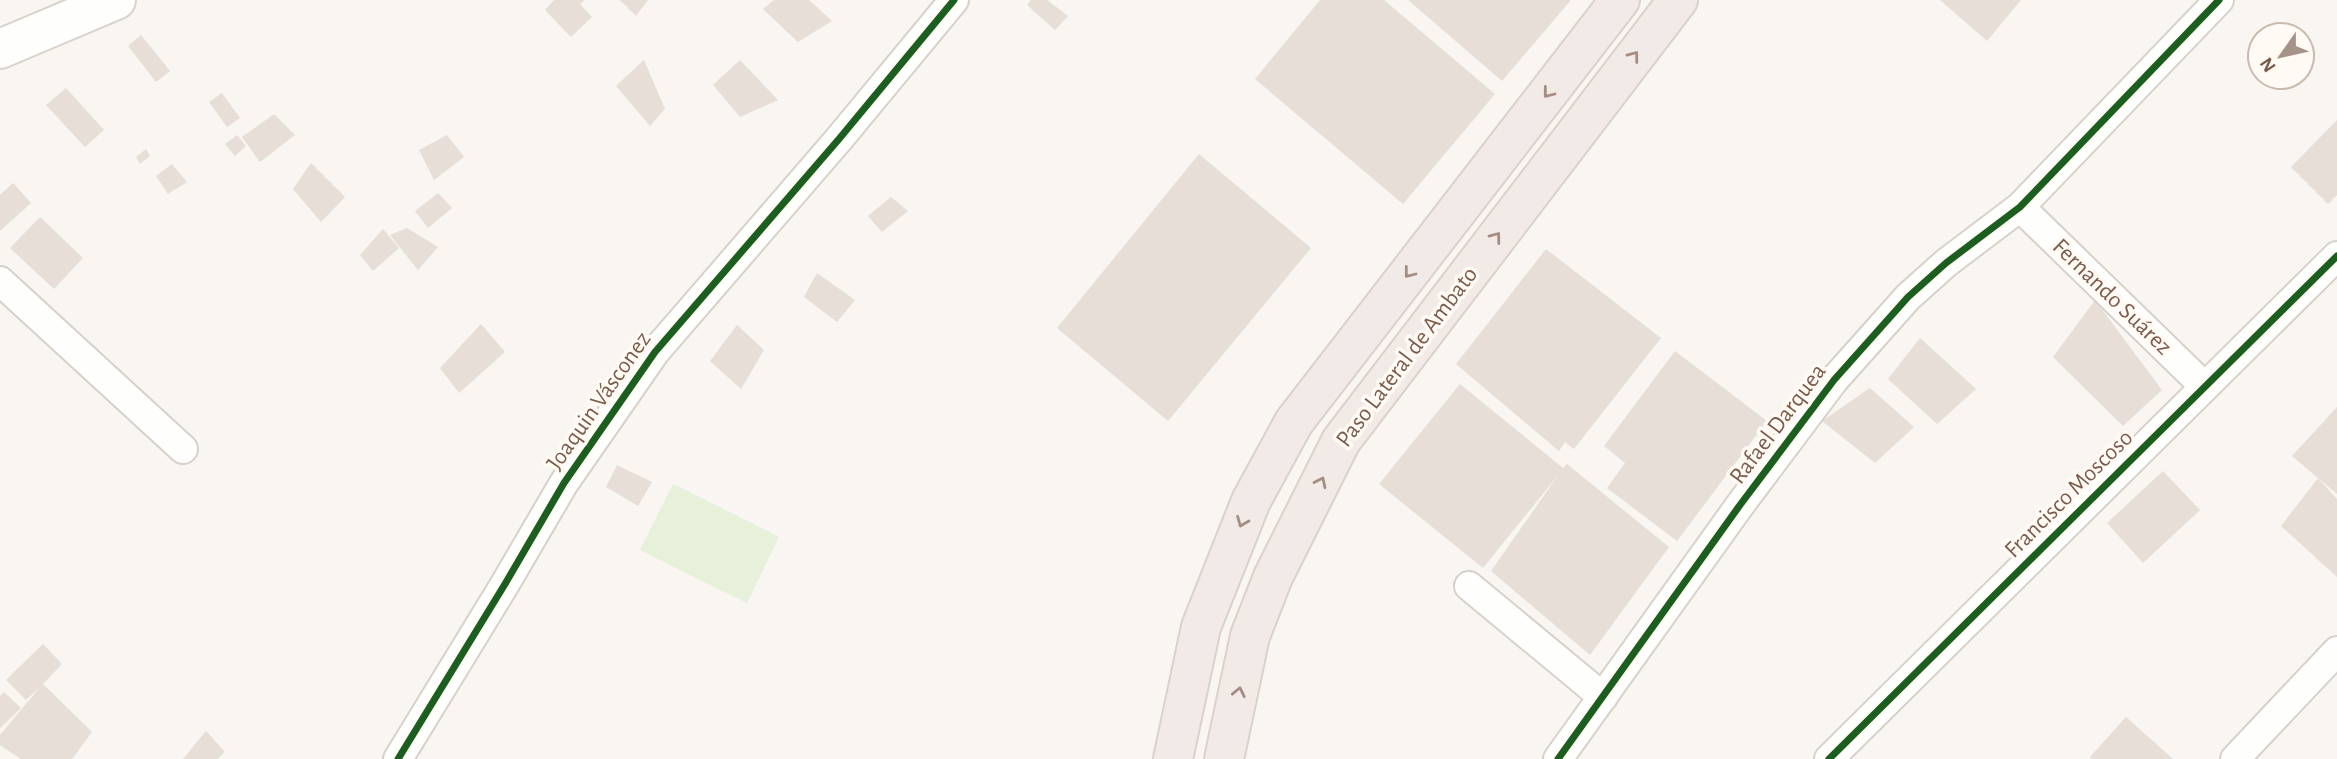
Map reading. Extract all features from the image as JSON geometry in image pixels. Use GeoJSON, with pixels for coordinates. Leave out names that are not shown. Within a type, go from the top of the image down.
{"type":"FeatureCollection","features":[{"type":"Feature","properties":{"kind":"highway","name":"Paso Lateral de Ambato"},"geometry":{"type":"LineString","coordinates":[[1173,759],[1201,627],[1251,501],[1294,422],[1620,0]]}},
{"type":"Feature","properties":{"kind":"highway","name":"Paso Lateral de Ambato"},"geometry":{"type":"LineString","coordinates":[[1224,759],[1250,636],[1273,576],[1340,441],[1678,0]]}},
{"type":"Feature","properties":{"kind":"street"},"geometry":{"type":"LineString","coordinates":[[0,49],[116,0]]}},
{"type":"Feature","properties":{"kind":"street","name":"Joaquin Vásconez"},"geometry":{"type":"LineString","coordinates":[[398,759],[564,483],[655,352],[839,139],[954,0]]}},
{"type":"Feature","properties":{"kind":"street","name":"Rafael Darquea"},"geometry":{"type":"LineString","coordinates":[[1567,755],[1603,696],[1740,505],[1834,380],[1908,297],[1946,263],[2020,207],[2219,0]]}},
{"type":"Feature","properties":{"kind":"street","name":"Fernando Suárez"},"geometry":{"type":"LineString","coordinates":[[2020,207],[2204,386]]}},
{"type":"Feature","properties":{"kind":"street","name":"Francisco Moscoso"},"geometry":{"type":"LineString","coordinates":[[1829,759],[2337,256]]}},
{"type":"Feature","properties":{"kind":"street"},"geometry":{"type":"LineString","coordinates":[[0,281],[183,449]]}},
{"type":"Feature","properties":{"kind":"street"},"geometry":{"type":"LineString","coordinates":[[1469,586],[1603,696]]}},
{"type":"Feature","properties":{"kind":"street"},"geometry":{"type":"LineString","coordinates":[[2235,759],[2337,650]]}},
{"type":"Feature","properties":{"kind":"green space"},"geometry":{"type":"Polygon","coordinates":[[[673,484],[779,537],[747,603],[640,550],[673,484]]]}},
{"type":"Feature","properties":{"kind":"building"},"geometry":{"type":"Polygon","coordinates":[[[554,0],[585,0],[580,4],[592,17],[571,37],[545,10],[554,0]]]}},
{"type":"Feature","properties":{"kind":"building"},"geometry":{"type":"Polygon","coordinates":[[[620,0],[648,0],[636,16],[620,0]]]}},
{"type":"Feature","properties":{"kind":"building"},"geometry":{"type":"Polygon","coordinates":[[[774,0],[809,0],[832,21],[798,42],[763,9],[774,0]]]}},
{"type":"Feature","properties":{"kind":"building"},"geometry":{"type":"Polygon","coordinates":[[[1031,0],[1047,0],[1068,16],[1055,30],[1027,5],[1031,0]]]}},
{"type":"Feature","properties":{"kind":"building"},"geometry":{"type":"Polygon","coordinates":[[[1320,0],[1384,0],[1495,94],[1403,204],[1255,79],[1320,0]]]}},
{"type":"Feature","properties":{"kind":"building"},"geometry":{"type":"Polygon","coordinates":[[[1408,0],[1571,0],[1502,81],[1408,0]]]}},
{"type":"Feature","properties":{"kind":"building"},"geometry":{"type":"Polygon","coordinates":[[[1940,0],[2021,0],[1987,41],[1940,0]]]}},
{"type":"Feature","properties":{"kind":"building"},"geometry":{"type":"Polygon","coordinates":[[[141,35],[170,71],[156,82],[128,46],[141,35]]]}},
{"type":"Feature","properties":{"kind":"building"},"geometry":{"type":"Polygon","coordinates":[[[644,60],[665,109],[650,126],[616,86],[644,60]]]}},
{"type":"Feature","properties":{"kind":"building"},"geometry":{"type":"Polygon","coordinates":[[[740,60],[778,100],[740,117],[713,85],[740,60]]]}},
{"type":"Feature","properties":{"kind":"building"},"geometry":{"type":"Polygon","coordinates":[[[66,88],[104,130],[85,147],[46,105],[66,88]]]}},
{"type":"Feature","properties":{"kind":"building"},"geometry":{"type":"Polygon","coordinates":[[[222,93],[240,118],[227,127],[209,102],[222,93]]]}},
{"type":"Feature","properties":{"kind":"building"},"geometry":{"type":"Polygon","coordinates":[[[274,114],[295,135],[260,162],[242,137],[274,114]]]}},
{"type":"Feature","properties":{"kind":"building"},"geometry":{"type":"Polygon","coordinates":[[[2337,120],[2337,195],[2328,204],[2291,167],[2337,120]]]}},
{"type":"Feature","properties":{"kind":"building"},"geometry":{"type":"Polygon","coordinates":[[[237,135],[246,146],[235,156],[225,144],[237,135]]]}},
{"type":"Feature","properties":{"kind":"building"},"geometry":{"type":"Polygon","coordinates":[[[447,135],[464,157],[434,180],[419,150],[447,135]]]}},
{"type":"Feature","properties":{"kind":"building"},"geometry":{"type":"Polygon","coordinates":[[[146,149],[150,156],[140,164],[136,157],[146,149]]]}},
{"type":"Feature","properties":{"kind":"building"},"geometry":{"type":"Polygon","coordinates":[[[1199,154],[1311,248],[1168,421],[1057,328],[1199,154]]]}},
{"type":"Feature","properties":{"kind":"building"},"geometry":{"type":"Polygon","coordinates":[[[311,163],[345,197],[321,222],[293,189],[311,163]]]}},
{"type":"Feature","properties":{"kind":"building"},"geometry":{"type":"Polygon","coordinates":[[[172,164],[187,182],[168,194],[156,176],[172,164]]]}},
{"type":"Feature","properties":{"kind":"building"},"geometry":{"type":"Polygon","coordinates":[[[13,183],[31,203],[0,231],[0,195],[13,183]]]}},
{"type":"Feature","properties":{"kind":"building"},"geometry":{"type":"Polygon","coordinates":[[[438,193],[452,208],[428,228],[415,211],[438,193]]]}},
{"type":"Feature","properties":{"kind":"building"},"geometry":{"type":"Polygon","coordinates":[[[891,197],[908,211],[882,232],[868,216],[891,197]]]}},
{"type":"Feature","properties":{"kind":"building"},"geometry":{"type":"Polygon","coordinates":[[[40,217],[83,258],[54,289],[10,248],[40,217]]]}},
{"type":"Feature","properties":{"kind":"building"},"geometry":{"type":"Polygon","coordinates":[[[407,228],[438,247],[418,270],[390,235],[407,228]]]}},
{"type":"Feature","properties":{"kind":"building"},"geometry":{"type":"Polygon","coordinates":[[[383,229],[399,248],[373,271],[360,255],[383,229]]]}},
{"type":"Feature","properties":{"kind":"building"},"geometry":{"type":"Polygon","coordinates":[[[1546,249],[1661,338],[1574,449],[1565,442],[1559,451],[1456,364],[1546,249]]]}},
{"type":"Feature","properties":{"kind":"building"},"geometry":{"type":"Polygon","coordinates":[[[817,273],[855,300],[837,322],[804,297],[817,273]]]}},
{"type":"Feature","properties":{"kind":"building"},"geometry":{"type":"Polygon","coordinates":[[[2095,300],[2162,390],[2123,426],[2053,357],[2095,300]]]}},
{"type":"Feature","properties":{"kind":"building"},"geometry":{"type":"Polygon","coordinates":[[[481,324],[505,352],[459,393],[440,368],[481,324]]]}},
{"type":"Feature","properties":{"kind":"building"},"geometry":{"type":"Polygon","coordinates":[[[737,325],[764,350],[741,389],[710,361],[737,325]]]}},
{"type":"Feature","properties":{"kind":"building"},"geometry":{"type":"Polygon","coordinates":[[[1920,338],[1976,389],[1937,424],[1888,379],[1920,338]]]}},
{"type":"Feature","properties":{"kind":"building"},"geometry":{"type":"Polygon","coordinates":[[[1675,351],[1767,421],[1677,541],[1607,488],[1625,463],[1604,446],[1675,351]]]}},
{"type":"Feature","properties":{"kind":"building"},"geometry":{"type":"Polygon","coordinates":[[[1460,384],[1563,468],[1567,464],[1669,547],[1590,655],[1491,571],[1559,474],[1483,568],[1379,484],[1460,384]]]}},
{"type":"Feature","properties":{"kind":"building"},"geometry":{"type":"Polygon","coordinates":[[[1870,388],[1914,427],[1875,463],[1822,421],[1870,388]]]}},
{"type":"Feature","properties":{"kind":"building"},"geometry":{"type":"Polygon","coordinates":[[[2337,407],[2337,494],[2292,456],[2337,407]]]}},
{"type":"Feature","properties":{"kind":"building"},"geometry":{"type":"Polygon","coordinates":[[[617,465],[652,482],[638,506],[606,487],[617,465]]]}},
{"type":"Feature","properties":{"kind":"building"},"geometry":{"type":"Polygon","coordinates":[[[2163,471],[2200,510],[2143,563],[2107,523],[2163,471]]]}},
{"type":"Feature","properties":{"kind":"building"},"geometry":{"type":"Polygon","coordinates":[[[2318,478],[2337,499],[2337,577],[2281,526],[2318,478]]]}},
{"type":"Feature","properties":{"kind":"building"},"geometry":{"type":"Polygon","coordinates":[[[43,644],[62,664],[43,684],[92,732],[72,759],[21,759],[0,745],[0,735],[41,686],[26,700],[6,680],[43,644]]]}},
{"type":"Feature","properties":{"kind":"building"},"geometry":{"type":"Polygon","coordinates":[[[4,692],[21,708],[0,728],[0,696],[4,692]]]}},
{"type":"Feature","properties":{"kind":"building"},"geometry":{"type":"Polygon","coordinates":[[[2126,717],[2173,759],[2092,759],[2090,757],[2126,717]]]}},
{"type":"Feature","properties":{"kind":"building"},"geometry":{"type":"Polygon","coordinates":[[[206,731],[225,752],[217,759],[183,759],[206,731]]]}},
{"type":"Feature","properties":{"kind":"cycle path"},"geometry":{"type":"LineString","coordinates":[[398,759],[564,483],[655,352],[839,139],[954,0]]}},
{"type":"Feature","properties":{"kind":"cycle path"},"geometry":{"type":"LineString","coordinates":[[1558,759],[1740,505],[1834,380],[1908,297],[1946,263],[2020,207],[2219,0]]}},
{"type":"Feature","properties":{"kind":"cycle path"},"geometry":{"type":"LineString","coordinates":[[1829,759],[2337,256]]}}]}
